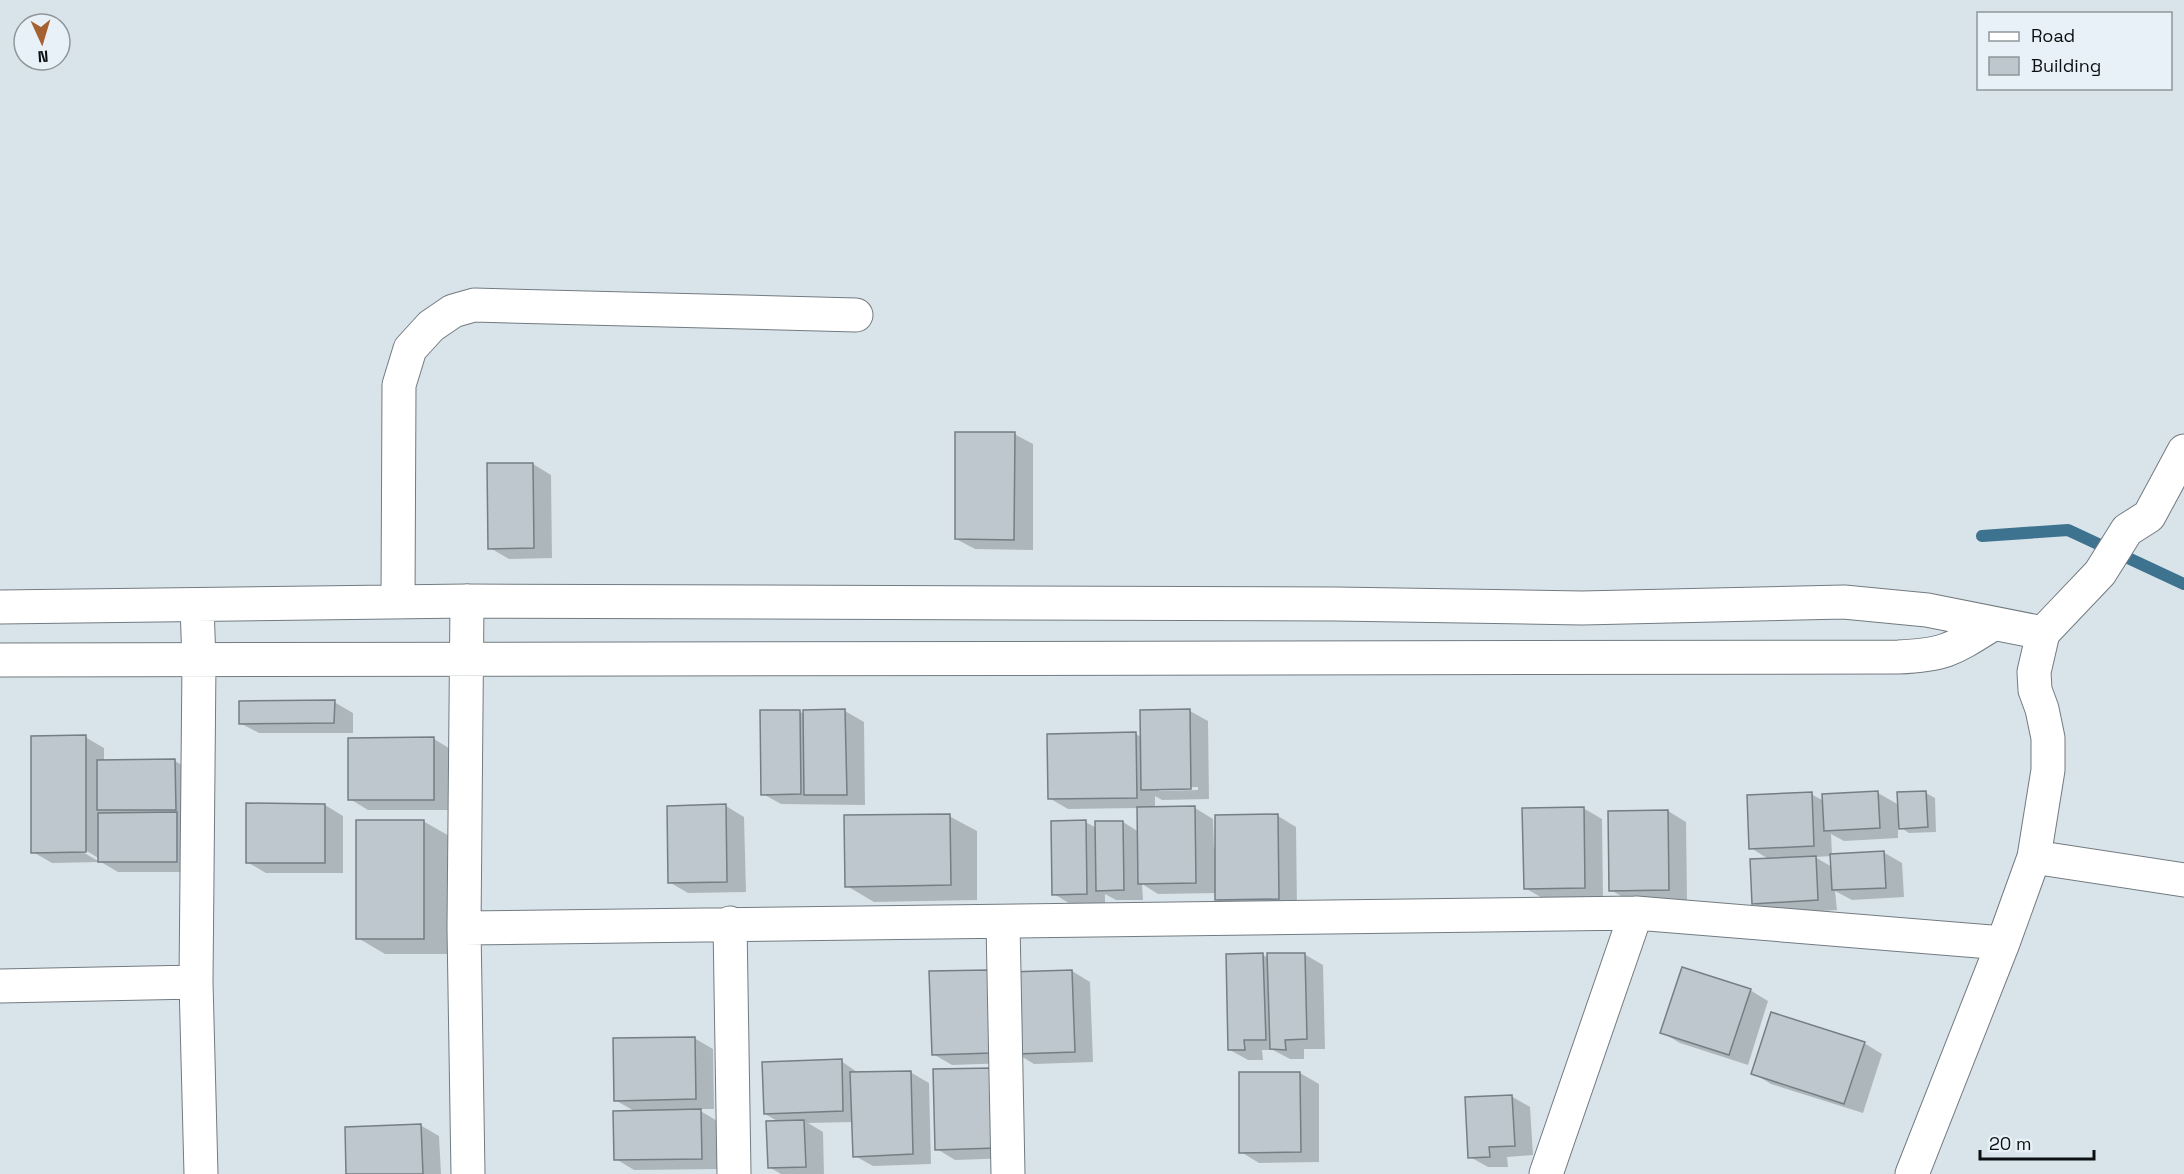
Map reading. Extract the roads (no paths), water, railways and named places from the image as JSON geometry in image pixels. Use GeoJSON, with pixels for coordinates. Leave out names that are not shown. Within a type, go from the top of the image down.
{"type":"FeatureCollection","features":[{"type":"Feature","properties":{"kind":"street"},"geometry":{"type":"LineString","coordinates":[[398,602],[399,385],[410,349],[431,326],[453,311],[474,304],[856,315]]}},
{"type":"Feature","properties":{"kind":"street"},"geometry":{"type":"LineString","coordinates":[[1912,1174],[2003,944],[2034,857],[2048,770],[2048,738],[2035,690],[2034,672],[2043,633],[2100,573],[2127,530],[2149,516],[2184,451]]}},
{"type":"Feature","properties":{"kind":"street"},"geometry":{"type":"LineString","coordinates":[[467,601],[464,928],[468,1174]]}},
{"type":"Feature","properties":{"kind":"street"},"geometry":{"type":"LineString","coordinates":[[0,607],[467,601],[1324,604],[1582,608],[1844,602],[1927,610],[2043,633]]}},
{"type":"Feature","properties":{"kind":"street"},"geometry":{"type":"LineString","coordinates":[[197,606],[199,662],[196,982],[201,1174]]}},
{"type":"Feature","properties":{"kind":"street"},"geometry":{"type":"LineString","coordinates":[[0,660],[199,662],[466,657],[1898,657],[1925,656],[1950,651],[1993,624]]}},
{"type":"Feature","properties":{"kind":"street"},"geometry":{"type":"LineString","coordinates":[[2034,857],[2184,880]]}},
{"type":"Feature","properties":{"kind":"street"},"geometry":{"type":"LineString","coordinates":[[464,928],[730,923],[1003,923],[1636,913],[2003,944]]}},
{"type":"Feature","properties":{"kind":"street"},"geometry":{"type":"LineString","coordinates":[[1546,1174],[1636,913]]}},
{"type":"Feature","properties":{"kind":"street"},"geometry":{"type":"LineString","coordinates":[[730,923],[734,1174]]}},
{"type":"Feature","properties":{"kind":"street"},"geometry":{"type":"LineString","coordinates":[[1003,923],[1008,1174]]}},
{"type":"Feature","properties":{"kind":"street"},"geometry":{"type":"LineString","coordinates":[[0,986],[196,982]]}},
{"type":"Feature","properties":{"kind":"waterway"},"geometry":{"type":"LineString","coordinates":[[1982,536],[2068,530],[2184,584]]}}]}
